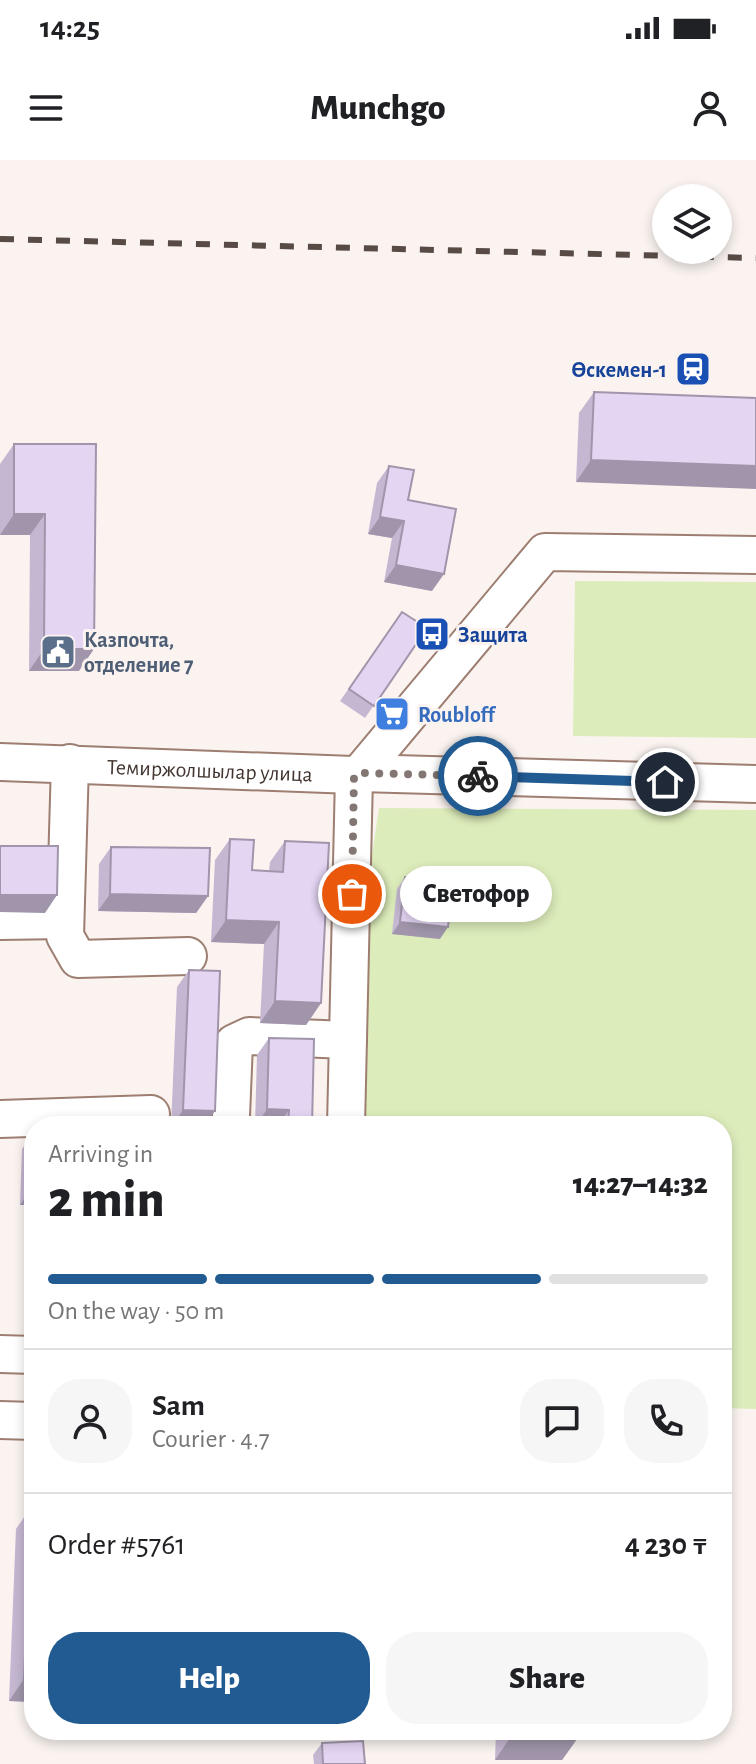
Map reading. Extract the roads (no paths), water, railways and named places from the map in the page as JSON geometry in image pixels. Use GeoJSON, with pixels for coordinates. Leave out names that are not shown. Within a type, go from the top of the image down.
{"type":"FeatureCollection","features":[{"type":"Feature","properties":{"kind":"street"},"geometry":{"type":"LineString","coordinates":[[346,1116],[357,775],[545,552],[756,555]]}},
{"type":"Feature","properties":{"kind":"street","name":"Темиржолшылар улица"},"geometry":{"type":"LineString","coordinates":[[0,762],[353,775],[756,784]]}},
{"type":"Feature","properties":{"kind":"street"},"geometry":{"type":"LineString","coordinates":[[70,763],[65,936],[78,959],[188,956]]}},
{"type":"Feature","properties":{"kind":"street"},"geometry":{"type":"LineString","coordinates":[[0,921],[65,920]]}},
{"type":"Feature","properties":{"kind":"street"},"geometry":{"type":"LineString","coordinates":[[231,1116],[234,1043],[249,1036],[348,1040]]}},
{"type":"Feature","properties":{"kind":"street"},"geometry":{"type":"LineString","coordinates":[[91,1116],[151,1114]]}},
{"type":"Feature","properties":{"kind":"street"},"geometry":{"type":"LineString","coordinates":[[0,1119],[24,1118]]}},
{"type":"Feature","properties":{"kind":"street"},"geometry":{"type":"LineString","coordinates":[[0,1354],[24,1355]]}},
{"type":"Feature","properties":{"kind":"street"},"geometry":{"type":"LineString","coordinates":[[0,1420],[24,1421]]}},
{"type":"Feature","properties":{"kind":"railway"},"geometry":{"type":"LineString","coordinates":[[0,239],[756,258]]}},
{"type":"Feature","properties":{"kind":"place","name":"Өскемен-1"},"geometry":{"type":"Point","coordinates":[693,369]}},
{"type":"Feature","properties":{"kind":"place","name":"Защита"},"geometry":{"type":"Point","coordinates":[432,634]}},
{"type":"Feature","properties":{"kind":"place","name":"Казпочта, отделение 7"},"geometry":{"type":"Point","coordinates":[58,652]}},
{"type":"Feature","properties":{"kind":"place","name":"Roubloff"},"geometry":{"type":"Point","coordinates":[392,714]}},
{"type":"Feature","properties":{"kind":"place","name":"Светофор"},"geometry":{"type":"Point","coordinates":[352,894]}}]}
